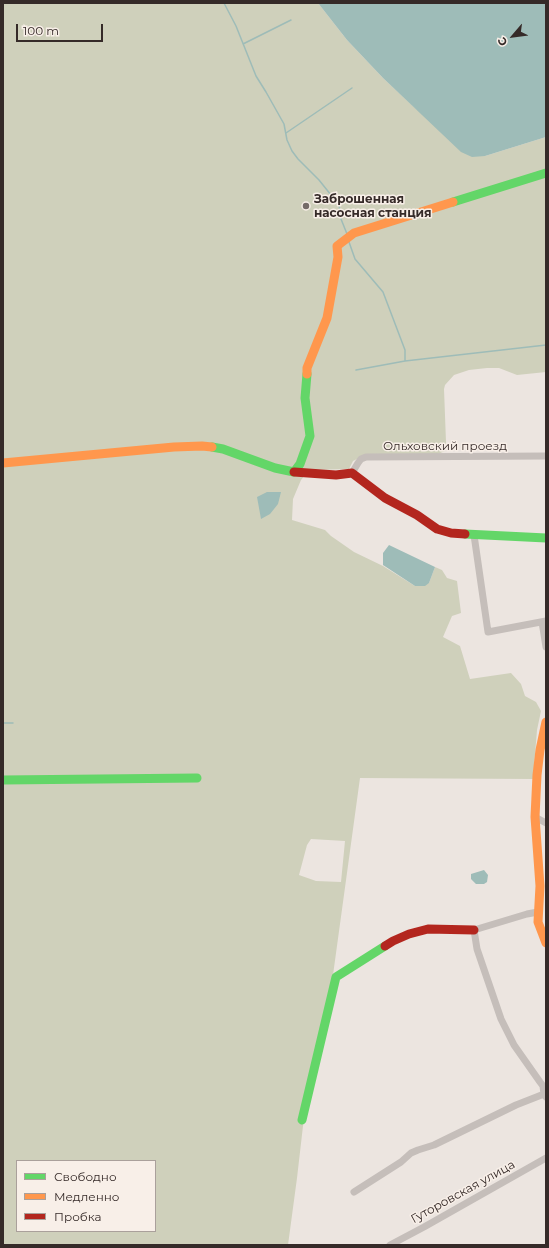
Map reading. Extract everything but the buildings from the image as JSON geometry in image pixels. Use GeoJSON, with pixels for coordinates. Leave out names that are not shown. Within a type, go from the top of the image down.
{"type":"FeatureCollection","features":[{"type":"Feature","properties":{"kind":"street"},"geometry":{"type":"LineString","coordinates":[[294,472],[300,464],[310,436],[304,398],[307,368],[327,318],[338,257],[337,246],[354,233],[546,173]]}},
{"type":"Feature","properties":{"kind":"street"},"geometry":{"type":"LineString","coordinates":[[3,463],[174,447],[202,446],[223,449],[275,468],[294,472],[336,475],[352,473],[385,498],[437,529],[451,533],[546,538]]}},
{"type":"Feature","properties":{"kind":"street","name":"Ольховский проезд"},"geometry":{"type":"LineString","coordinates":[[352,473],[361,459],[366,457],[546,456]]}},
{"type":"Feature","properties":{"kind":"street"},"geometry":{"type":"LineString","coordinates":[[474,535],[488,632],[544,621],[546,647]]}},
{"type":"Feature","properties":{"kind":"street"},"geometry":{"type":"LineString","coordinates":[[546,722],[537,769],[535,817],[540,886],[538,922],[546,943]]}},
{"type":"Feature","properties":{"kind":"street"},"geometry":{"type":"LineString","coordinates":[[3,780],[197,778]]}},
{"type":"Feature","properties":{"kind":"street"},"geometry":{"type":"LineString","coordinates":[[535,817],[546,823]]}},
{"type":"Feature","properties":{"kind":"street"},"geometry":{"type":"LineString","coordinates":[[302,1120],[336,976],[409,934],[428,929],[474,930],[538,912]]}},
{"type":"Feature","properties":{"kind":"street"},"geometry":{"type":"LineString","coordinates":[[354,1192],[401,1162],[411,1153],[434,1145],[516,1105],[545,1095],[543,1086],[514,1045],[501,1019],[477,949],[474,930]]}},
{"type":"Feature","properties":{"kind":"street","name":"Гуторовская улица"},"geometry":{"type":"LineString","coordinates":[[390,1245],[546,1158]]}},
{"type":"Feature","properties":{"kind":"green space"},"geometry":{"type":"Polygon","coordinates":[[[3,3],[318,3],[347,40],[383,78],[415,108],[485,156],[546,137],[546,372],[517,375],[499,368],[487,368],[469,370],[454,375],[445,385],[444,389],[445,451],[438,454],[372,454],[353,461],[349,469],[309,470],[301,480],[293,499],[292,520],[325,530],[354,552],[383,566],[415,586],[429,583],[435,567],[442,570],[447,578],[457,581],[461,613],[452,616],[443,637],[460,646],[470,679],[511,673],[521,684],[525,696],[536,702],[541,711],[537,730],[533,779],[360,778],[333,975],[303,1126],[288,1245],[3,1245],[3,3]],[[311,839],[307,845],[299,875],[316,881],[341,882],[345,841],[311,839]]]}},
{"type":"Feature","properties":{"kind":"water"},"geometry":{"type":"Polygon","coordinates":[[[318,3],[546,3],[546,137],[485,156],[472,157],[461,152],[383,78],[347,40],[318,3]]]}},
{"type":"Feature","properties":{"kind":"water"},"geometry":{"type":"Polygon","coordinates":[[[267,492],[281,492],[278,504],[270,514],[261,519],[257,497],[267,492]]]}},
{"type":"Feature","properties":{"kind":"water"},"geometry":{"type":"Polygon","coordinates":[[[389,545],[435,567],[429,583],[425,586],[415,586],[383,565],[383,553],[389,545]]]}},
{"type":"Feature","properties":{"kind":"water"},"geometry":{"type":"Polygon","coordinates":[[[484,870],[488,875],[487,882],[484,884],[476,884],[471,879],[471,874],[484,870]]]}},
{"type":"Feature","properties":{"kind":"waterway"},"geometry":{"type":"LineString","coordinates":[[224,3],[236,26],[256,76],[284,124],[287,140],[292,151],[319,180],[339,205],[341,219],[347,234]]}},
{"type":"Feature","properties":{"kind":"waterway"},"geometry":{"type":"LineString","coordinates":[[243,44],[291,20]]}},
{"type":"Feature","properties":{"kind":"waterway"},"geometry":{"type":"LineString","coordinates":[[286,133],[352,88]]}},
{"type":"Feature","properties":{"kind":"waterway"},"geometry":{"type":"LineString","coordinates":[[349,242],[355,259],[383,292],[405,350],[405,361],[356,370]]}},
{"type":"Feature","properties":{"kind":"waterway"},"geometry":{"type":"LineString","coordinates":[[405,361],[546,345]]}},
{"type":"Feature","properties":{"kind":"waterway"},"geometry":{"type":"LineString","coordinates":[[3,723],[13,723]]}},
{"type":"Feature","properties":{"kind":"traffic: fast"},"geometry":{"type":"LineString","coordinates":[[453,202],[546,173]]}},
{"type":"Feature","properties":{"kind":"traffic: fast"},"geometry":{"type":"LineString","coordinates":[[212,447],[223,449],[275,468],[294,472],[300,464],[310,436],[305,398],[307,374]]}},
{"type":"Feature","properties":{"kind":"traffic: fast"},"geometry":{"type":"LineString","coordinates":[[465,534],[546,538]]}},
{"type":"Feature","properties":{"kind":"traffic: fast"},"geometry":{"type":"LineString","coordinates":[[3,780],[197,778]]}},
{"type":"Feature","properties":{"kind":"traffic: fast"},"geometry":{"type":"LineString","coordinates":[[302,1120],[336,977],[385,946]]}},
{"type":"Feature","properties":{"kind":"traffic: slow"},"geometry":{"type":"LineString","coordinates":[[307,374],[307,368],[327,318],[338,257],[337,246],[354,233],[453,202]]}},
{"type":"Feature","properties":{"kind":"traffic: slow"},"geometry":{"type":"LineString","coordinates":[[3,463],[174,447],[212,447]]}},
{"type":"Feature","properties":{"kind":"traffic: slow"},"geometry":{"type":"LineString","coordinates":[[546,722],[540,750],[537,775],[535,817],[540,886],[538,922],[546,943]]}},
{"type":"Feature","properties":{"kind":"traffic: jam"},"geometry":{"type":"LineString","coordinates":[[294,472],[336,475],[352,473],[385,498],[417,515],[437,529],[451,533],[465,534]]}},
{"type":"Feature","properties":{"kind":"traffic: jam"},"geometry":{"type":"LineString","coordinates":[[385,946],[409,934],[428,929],[474,930]]}},
{"type":"Feature","properties":{"kind":"place","name":"Заброшенная насосная станция"},"geometry":{"type":"Point","coordinates":[306,206]}}]}
